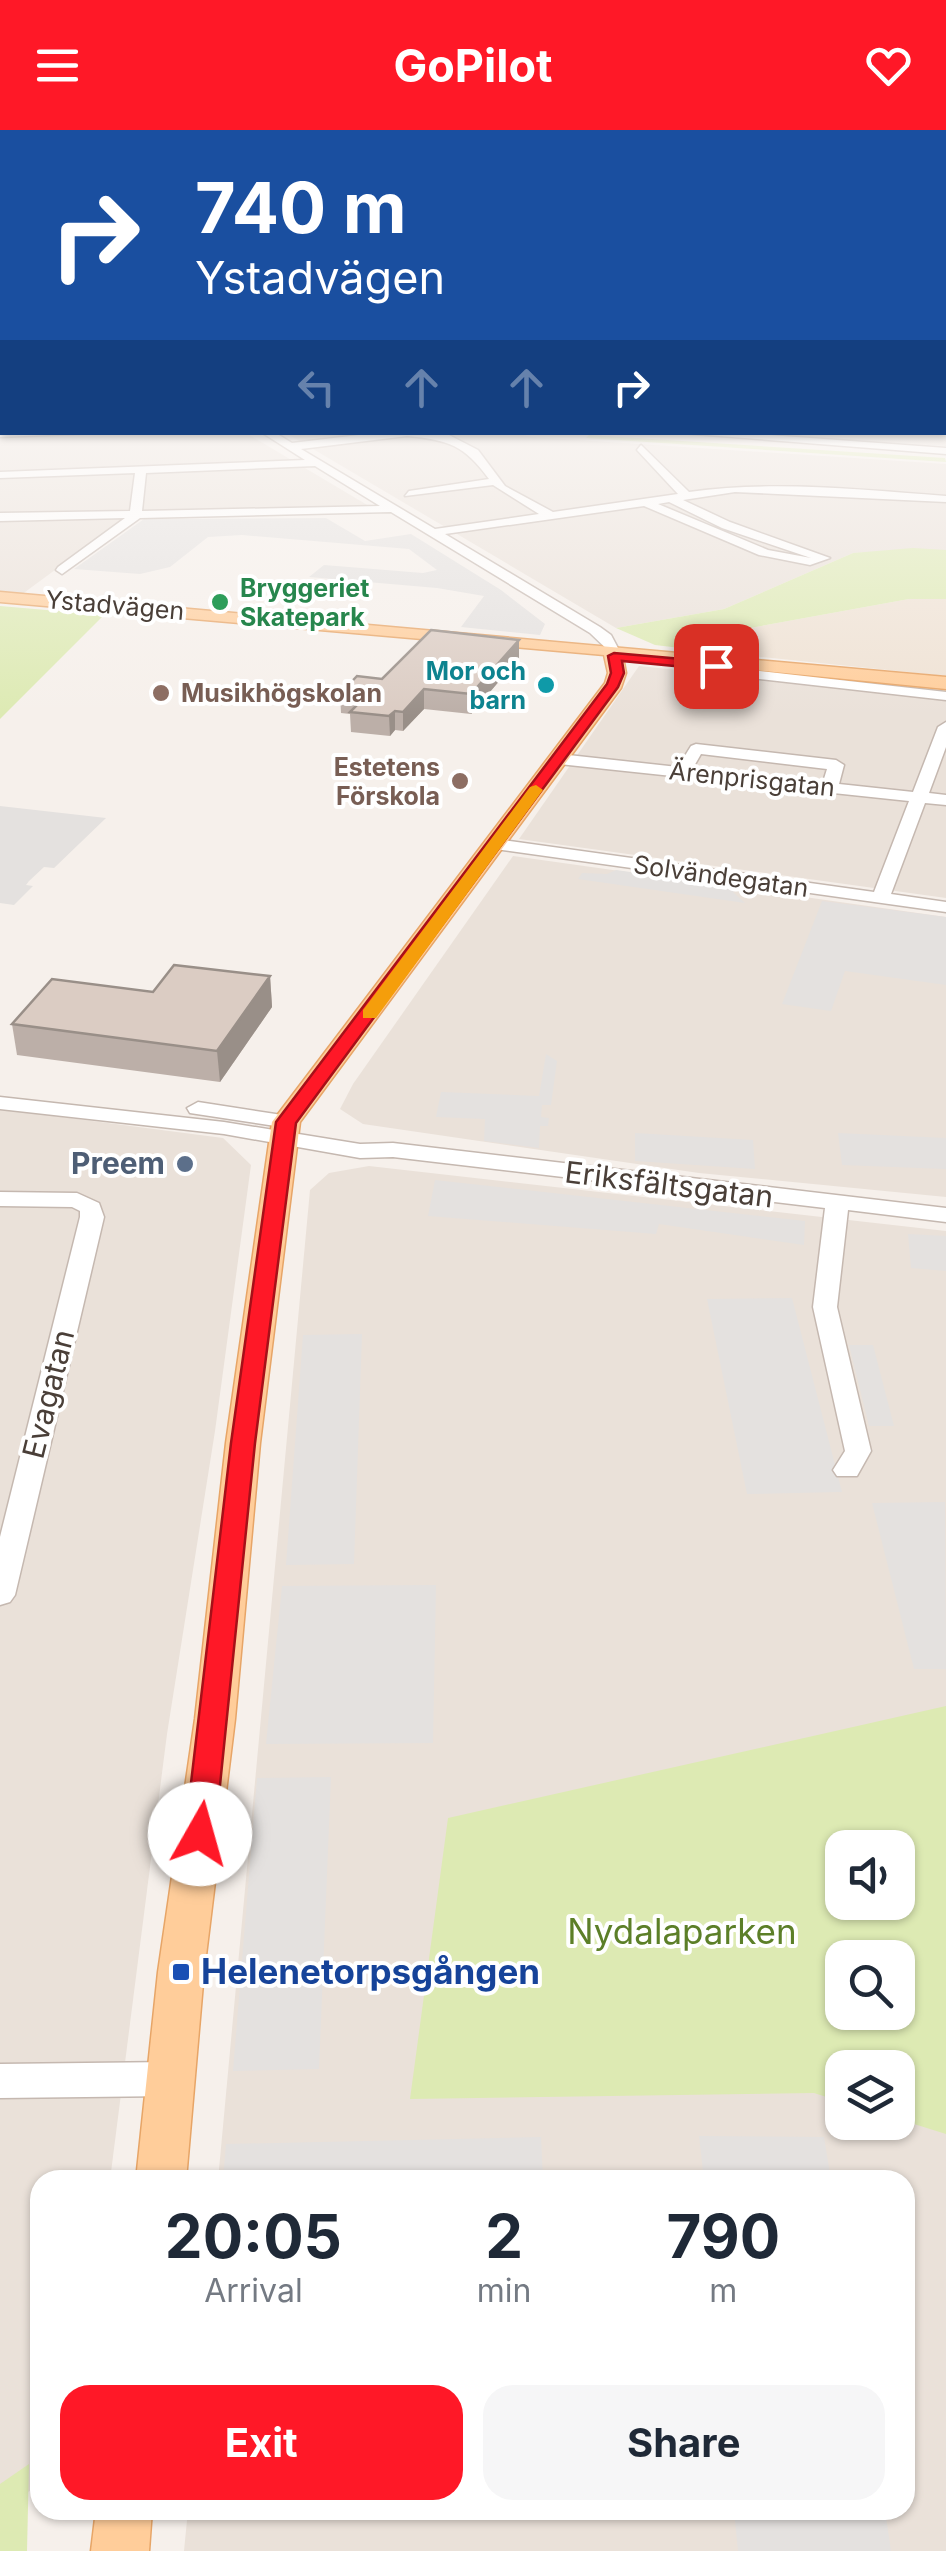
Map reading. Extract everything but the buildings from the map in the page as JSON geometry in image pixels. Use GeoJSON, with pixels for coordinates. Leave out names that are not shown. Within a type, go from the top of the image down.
{"type":"FeatureCollection","features":[{"type":"Feature","properties":{"kind":"main road","name":"Ystadvägen"},"geometry":{"type":"LineString","coordinates":[[0,600],[614,653],[946,689]]}},
{"type":"Feature","properties":{"kind":"main road","name":"Ystadvägen"},"geometry":{"type":"LineString","coordinates":[[614,653],[946,689]]}},
{"type":"Feature","properties":{"kind":"main road"},"geometry":{"type":"LineString","coordinates":[[162,2170],[243,1443],[284,1130],[614,684],[614,653]]}},
{"type":"Feature","properties":{"kind":"main road"},"geometry":{"type":"LineString","coordinates":[[120,2551],[123,2520]]}},
{"type":"Feature","properties":{"kind":"street"},"geometry":{"type":"LineString","coordinates":[[0,532],[25,517],[31,490]]}},
{"type":"Feature","properties":{"kind":"street"},"geometry":{"type":"LineString","coordinates":[[62,570],[134,516],[137,490]]}},
{"type":"Feature","properties":{"kind":"street"},"geometry":{"type":"LineString","coordinates":[[360,490],[594,630],[606,638],[614,653]]}},
{"type":"Feature","properties":{"kind":"street"},"geometry":{"type":"LineString","coordinates":[[409,494],[437,490]]}},
{"type":"Feature","properties":{"kind":"street"},"geometry":{"type":"LineString","coordinates":[[508,490],[550,515]]}},
{"type":"Feature","properties":{"kind":"street"},"geometry":{"type":"LineString","coordinates":[[681,490],[685,494]]}},
{"type":"Feature","properties":{"kind":"street"},"geometry":{"type":"LineString","coordinates":[[430,533],[685,494],[769,490]]}},
{"type":"Feature","properties":{"kind":"street"},"geometry":{"type":"LineString","coordinates":[[805,490],[946,499]]}},
{"type":"Feature","properties":{"kind":"street"},"geometry":{"type":"LineString","coordinates":[[644,501],[704,529],[802,564],[824,558],[726,525],[668,497]]}},
{"type":"Feature","properties":{"kind":"street"},"geometry":{"type":"LineString","coordinates":[[245,498],[247,514]]}},
{"type":"Feature","properties":{"kind":"street"},"geometry":{"type":"LineString","coordinates":[[0,517],[391,509]]}},
{"type":"Feature","properties":{"kind":"street"},"geometry":{"type":"LineString","coordinates":[[880,898],[946,727]]}},
{"type":"Feature","properties":{"kind":"street","name":"Ärenprisgatan"},"geometry":{"type":"LineString","coordinates":[[559,758],[946,800]]}},
{"type":"Feature","properties":{"kind":"street","name":"Solvändegatan"},"geometry":{"type":"LineString","coordinates":[[495,844],[946,907]]}},
{"type":"Feature","properties":{"kind":"street","name":"Eriksfältsgatan"},"geometry":{"type":"LineString","coordinates":[[0,1088],[234,1112],[360,1151],[393,1150],[946,1215]]}},
{"type":"Feature","properties":{"kind":"street","name":"Eriksfältsgatan"},"geometry":{"type":"LineString","coordinates":[[0,1102],[284,1130]]}},
{"type":"Feature","properties":{"kind":"street","name":"Evagatan"},"geometry":{"type":"LineString","coordinates":[[0,1200],[77,1200],[91,1208],[92,1217],[2,1579]]}},
{"type":"Feature","properties":{"kind":"street"},"geometry":{"type":"LineString","coordinates":[[837,1204],[825,1307],[858,1452],[847,1470]]}},
{"type":"Feature","properties":{"kind":"street"},"geometry":{"type":"LineString","coordinates":[[0,2081],[171,2079]]}},
{"type":"Feature","properties":{"kind":"shaded area"},"geometry":{"type":"Polygon","coordinates":[[[0,490],[342,490],[374,509],[131,514],[21,595],[0,593],[0,490]]]}},
{"type":"Feature","properties":{"kind":"shaded area"},"geometry":{"type":"Polygon","coordinates":[[[382,490],[946,490],[946,550],[853,553],[724,609],[616,628],[382,490]]]}},
{"type":"Feature","properties":{"kind":"shaded area"},"geometry":{"type":"Polygon","coordinates":[[[326,518],[365,541],[411,534],[501,590],[545,624],[540,635],[461,627],[484,596],[309,577],[324,565],[423,573],[437,570],[409,549],[242,535],[208,537],[170,567],[140,574],[74,569],[144,519],[326,518]]]}},
{"type":"Feature","properties":{"kind":"shaded area"},"geometry":{"type":"Polygon","coordinates":[[[909,599],[946,599],[946,676],[714,652],[696,642],[723,633],[909,599]]]}},
{"type":"Feature","properties":{"kind":"shaded area"},"geometry":{"type":"Polygon","coordinates":[[[639,666],[946,698],[946,898],[519,839],[639,666]]]}},
{"type":"Feature","properties":{"kind":"shaded area"},"geometry":{"type":"Polygon","coordinates":[[[0,806],[106,818],[54,868],[44,867],[29,881],[26,885],[33,886],[14,905],[0,903],[0,806]]]}},
{"type":"Feature","properties":{"kind":"shaded area"},"geometry":{"type":"Polygon","coordinates":[[[513,856],[946,917],[946,1197],[699,1173],[363,1124],[340,1109],[353,1084],[513,856]]]}},
{"type":"Feature","properties":{"kind":"shaded area"},"geometry":{"type":"Polygon","coordinates":[[[616,870],[742,888],[733,892],[745,903],[578,879],[582,873],[607,874],[616,870]]]}},
{"type":"Feature","properties":{"kind":"shaded area"},"geometry":{"type":"Polygon","coordinates":[[[822,901],[946,917],[946,985],[845,971],[831,1011],[782,1004],[822,901]]]}},
{"type":"Feature","properties":{"kind":"shaded area"},"geometry":{"type":"Polygon","coordinates":[[[546,1054],[557,1061],[551,1105],[542,1105],[541,1117],[549,1118],[548,1126],[540,1126],[539,1148],[484,1141],[485,1119],[436,1117],[441,1092],[539,1096],[546,1054]]]}},
{"type":"Feature","properties":{"kind":"shaded area"},"geometry":{"type":"Polygon","coordinates":[[[0,1109],[223,1138],[251,1165],[215,1431],[167,1734],[111,2170],[30,2170],[30,2491],[0,2508],[0,1109]]]}},
{"type":"Feature","properties":{"kind":"shaded area"},"geometry":{"type":"Polygon","coordinates":[[[635,1133],[753,1140],[755,1169],[635,1161],[635,1133]]]}},
{"type":"Feature","properties":{"kind":"shaded area"},"geometry":{"type":"Polygon","coordinates":[[[838,1133],[946,1138],[946,1169],[842,1165],[838,1133]]]}},
{"type":"Feature","properties":{"kind":"shaded area"},"geometry":{"type":"Polygon","coordinates":[[[369,1166],[946,1231],[946,2551],[184,2551],[187,2520],[915,2520],[915,2170],[219,2170],[310,1190],[329,1173],[369,1166]]]}},
{"type":"Feature","properties":{"kind":"shaded area"},"geometry":{"type":"Polygon","coordinates":[[[435,1180],[805,1221],[804,1245],[659,1224],[656,1234],[428,1216],[435,1180]]]}},
{"type":"Feature","properties":{"kind":"shaded area"},"geometry":{"type":"Polygon","coordinates":[[[908,1234],[946,1236],[946,1271],[911,1268],[908,1234]]]}},
{"type":"Feature","properties":{"kind":"shaded area"},"geometry":{"type":"Polygon","coordinates":[[[792,1298],[842,1492],[747,1494],[707,1299],[792,1298]]]}},
{"type":"Feature","properties":{"kind":"shaded area"},"geometry":{"type":"Polygon","coordinates":[[[362,1334],[354,1564],[286,1565],[303,1335],[362,1334]]]}},
{"type":"Feature","properties":{"kind":"shaded area"},"geometry":{"type":"Polygon","coordinates":[[[849,1345],[873,1345],[894,1426],[869,1426],[849,1345]]]}},
{"type":"Feature","properties":{"kind":"shaded area"},"geometry":{"type":"Polygon","coordinates":[[[945,1502],[946,1669],[914,1669],[872,1503],[945,1502]]]}},
{"type":"Feature","properties":{"kind":"shaded area"},"geometry":{"type":"Polygon","coordinates":[[[436,1585],[433,1743],[266,1744],[282,1586],[436,1585]]]}},
{"type":"Feature","properties":{"kind":"shaded area"},"geometry":{"type":"Polygon","coordinates":[[[331,1777],[319,2069],[233,2071],[257,1778],[331,1777]]]}},
{"type":"Feature","properties":{"kind":"shaded area"},"geometry":{"type":"Polygon","coordinates":[[[699,2136],[824,2137],[829,2170],[703,2170],[699,2136]]]}},
{"type":"Feature","properties":{"kind":"shaded area"},"geometry":{"type":"Polygon","coordinates":[[[541,2137],[543,2170],[224,2170],[226,2144],[541,2137]]]}},
{"type":"Feature","properties":{"kind":"shaded area"},"geometry":{"type":"Polygon","coordinates":[[[735,2520],[886,2520],[891,2551],[738,2551],[735,2520]]]}},
{"type":"Feature","properties":{"kind":"green space"},"geometry":{"type":"Polygon","coordinates":[[[913,548],[946,550],[946,599],[909,599],[697,641],[714,652],[655,645],[616,628],[724,609],[853,553],[913,548]]]}},
{"type":"Feature","properties":{"kind":"green space"},"geometry":{"type":"Polygon","coordinates":[[[0,606],[104,615],[0,719],[0,606]]]}},
{"type":"Feature","properties":{"kind":"green space","name":"Nydalaparken"},"geometry":{"type":"Polygon","coordinates":[[[946,1706],[946,2134],[915,2124],[915,2050],[825,2050],[825,2097],[814,2093],[410,2099],[448,1818],[946,1706]]]}},
{"type":"Feature","properties":{"kind":"green space"},"geometry":{"type":"Polygon","coordinates":[[[29,2464],[27,2551],[0,2551],[0,2484],[29,2464]]]}},
{"type":"Feature","properties":{"kind":"slow traffic"},"geometry":{"type":"LineString","coordinates":[[369,1014],[536,790]]}},
{"type":"Feature","properties":{"kind":"place","name":"Bryggeriet Skatepark"},"geometry":{"type":"Point","coordinates":[220,602]}},
{"type":"Feature","properties":{"kind":"place","name":"Mor och barn"},"geometry":{"type":"Point","coordinates":[546,685]}},
{"type":"Feature","properties":{"kind":"place","name":"Musikhögskolan"},"geometry":{"type":"Point","coordinates":[161,693]}},
{"type":"Feature","properties":{"kind":"place","name":"Estetens Förskola"},"geometry":{"type":"Point","coordinates":[460,781]}},
{"type":"Feature","properties":{"kind":"place","name":"Preem"},"geometry":{"type":"Point","coordinates":[185,1164]}},
{"type":"Feature","properties":{"kind":"place","name":"Helenetorpsgången"},"geometry":{"type":"Point","coordinates":[181,1972]}},
{"type":"Feature","properties":{"kind":"route"},"geometry":{"type":"LineString","coordinates":[[200,1834],[243,1443],[286,1122],[614,684],[614,656],[716,666]]}}]}
